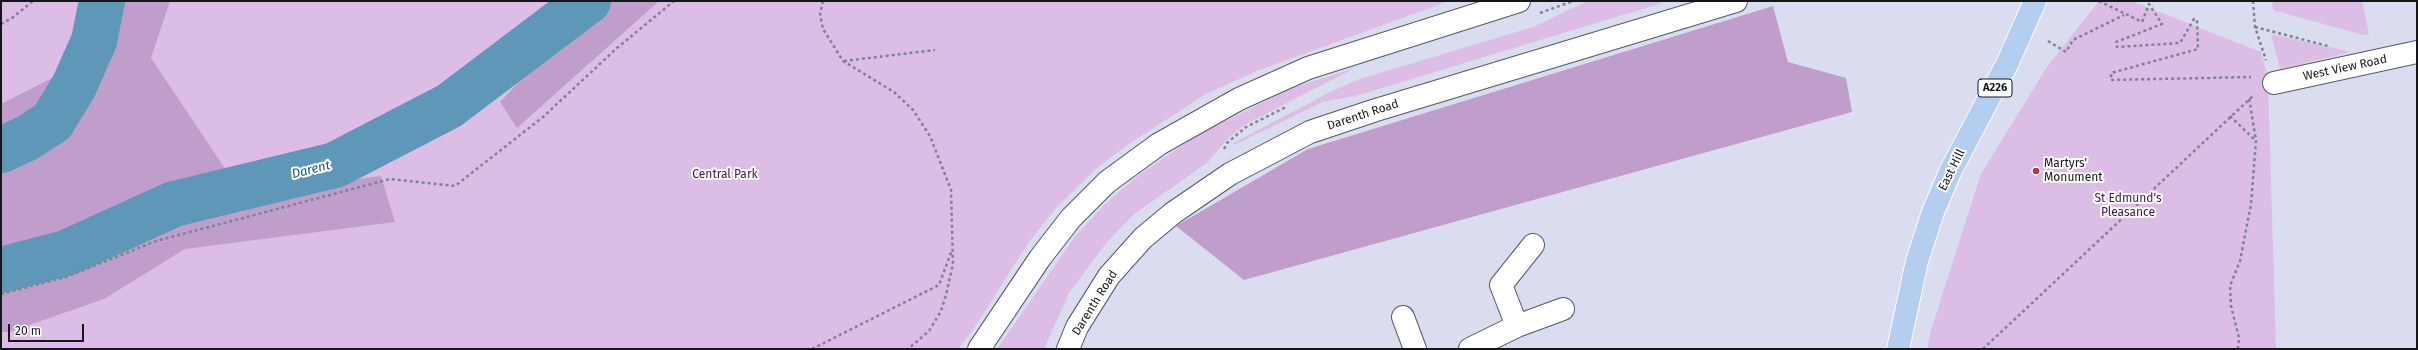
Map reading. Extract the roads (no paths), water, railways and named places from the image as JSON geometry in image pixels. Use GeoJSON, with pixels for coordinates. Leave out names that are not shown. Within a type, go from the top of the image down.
{"type":"FeatureCollection","features":[{"type":"Feature","properties":{"kind":"main road","name":"East Hill"},"geometry":{"type":"LineString","coordinates":[[1898,349],[1916,261],[1933,212],[1950,172],[2008,62],[2036,1]]}},
{"type":"Feature","properties":{"kind":"street"},"geometry":{"type":"LineString","coordinates":[[979,349],[1040,258],[1071,218],[1107,182],[1159,144],[1239,99],[1308,68],[1519,1]]}},
{"type":"Feature","properties":{"kind":"street","name":"Darenth Road"},"geometry":{"type":"LineString","coordinates":[[1068,349],[1077,328],[1109,276],[1144,238],[1173,213],[1230,174],[1317,130],[1691,7],[1736,1]]}},
{"type":"Feature","properties":{"kind":"street","name":"West View Road"},"geometry":{"type":"LineString","coordinates":[[2271,74],[2417,52]]}},
{"type":"Feature","properties":{"kind":"street"},"geometry":{"type":"LineString","coordinates":[[1517,326],[1500,285],[1533,245]]}},
{"type":"Feature","properties":{"kind":"street"},"geometry":{"type":"LineString","coordinates":[[1470,349],[1517,326],[1564,309]]}},
{"type":"Feature","properties":{"kind":"street"},"geometry":{"type":"LineString","coordinates":[[1403,318],[1415,349]]}},
{"type":"Feature","properties":{"kind":"waterway","name":"Darent"},"geometry":{"type":"LineString","coordinates":[[1,150],[27,138],[52,122],[74,86],[94,41],[102,1]]}},
{"type":"Feature","properties":{"kind":"waterway","name":"Darent"},"geometry":{"type":"LineString","coordinates":[[1,270],[66,253],[174,204],[335,165],[449,106],[588,1]]}},
{"type":"Feature","properties":{"kind":"place","name":"Martyrs' Monument"},"geometry":{"type":"Point","coordinates":[2036,171]}},
{"type":"Feature","properties":{"kind":"park label","name":"Central Park"},"geometry":{"type":"Point","coordinates":[725,175]}},
{"type":"Feature","properties":{"kind":"park label","name":"St Edmund's Pleasance"},"geometry":{"type":"Point","coordinates":[2128,206]}}]}
